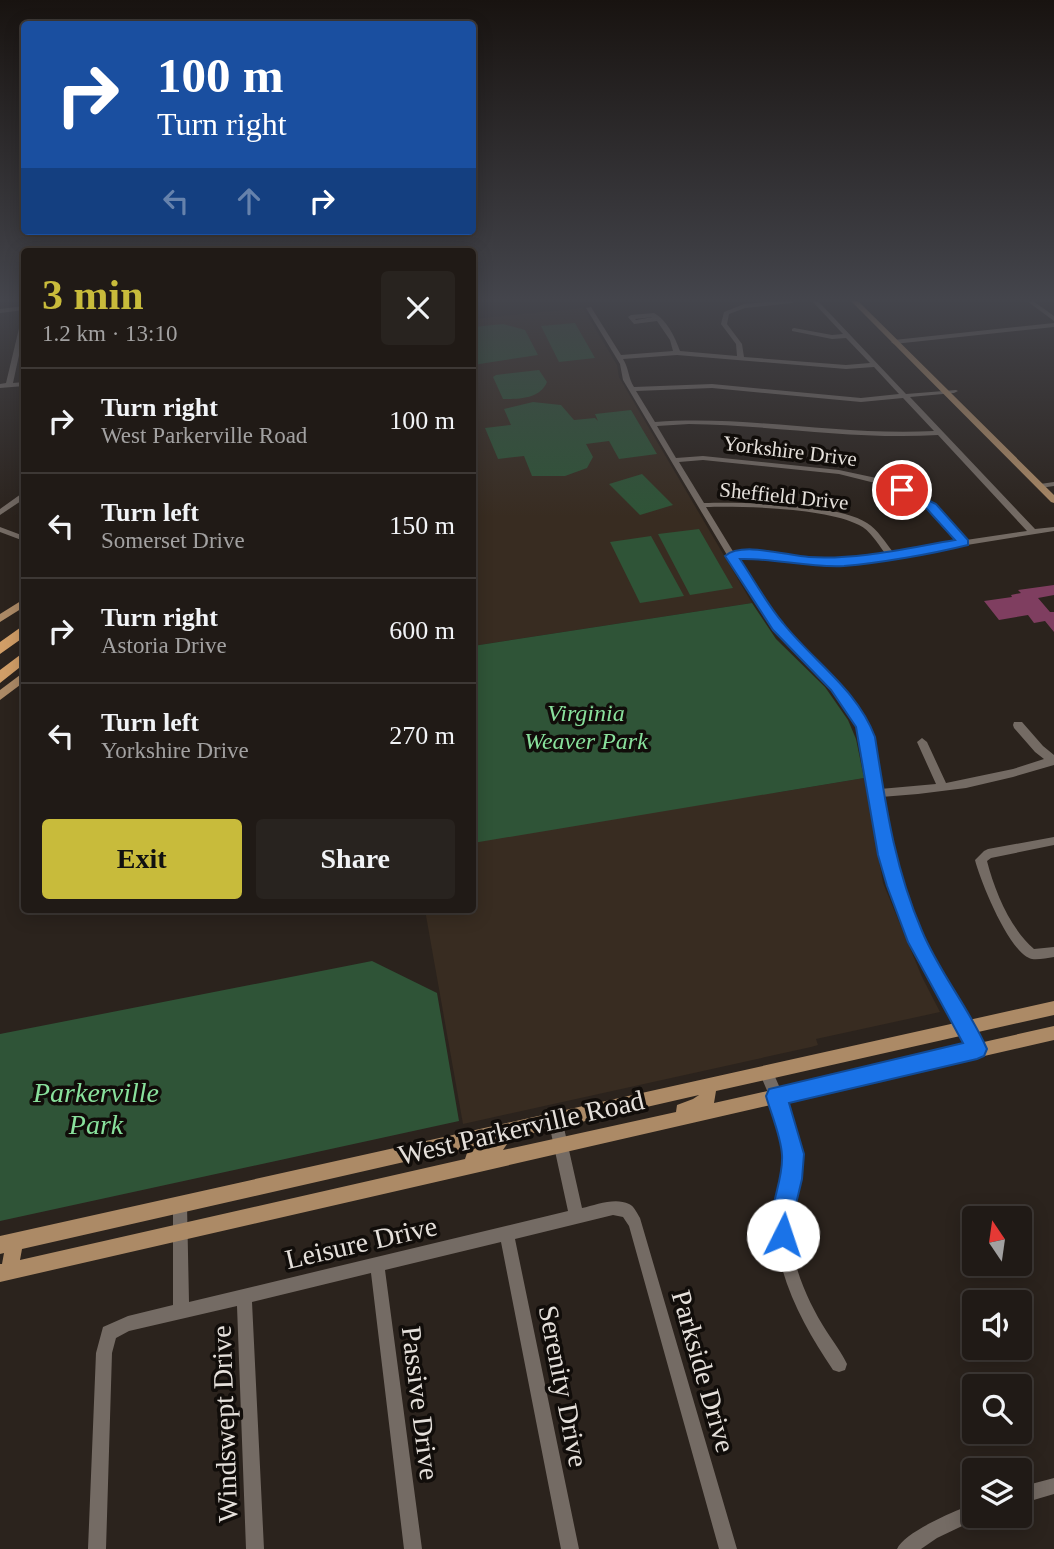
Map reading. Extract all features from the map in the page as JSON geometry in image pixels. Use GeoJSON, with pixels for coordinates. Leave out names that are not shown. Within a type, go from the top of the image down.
{"type":"FeatureCollection","features":[{"type":"Feature","properties":{"kind":"highway"},"geometry":{"type":"LineString","coordinates":[[0,637],[21,622]]}},
{"type":"Feature","properties":{"kind":"highway"},"geometry":{"type":"LineString","coordinates":[[0,649],[21,632]]}},
{"type":"Feature","properties":{"kind":"highway"},"geometry":{"type":"LineString","coordinates":[[0,668],[21,650]]}},
{"type":"Feature","properties":{"kind":"highway"},"geometry":{"type":"LineString","coordinates":[[0,678],[21,660]]}},
{"type":"Feature","properties":{"kind":"main road"},"geometry":{"type":"LineString","coordinates":[[931,373],[1049,486],[1054,500]]}},
{"type":"Feature","properties":{"kind":"main road"},"geometry":{"type":"LineString","coordinates":[[0,620],[21,604]]}},
{"type":"Feature","properties":{"kind":"main road"},"geometry":{"type":"LineString","coordinates":[[0,696],[21,678]]}},
{"type":"Feature","properties":{"kind":"main road","name":"West Parkerville Road"},"geometry":{"type":"LineString","coordinates":[[7,1244],[1054,1007]]}},
{"type":"Feature","properties":{"kind":"main road","name":"West Parkerville Road"},"geometry":{"type":"LineString","coordinates":[[5,1272],[1054,1033]]}},
{"type":"Feature","properties":{"kind":"main road"},"geometry":{"type":"LineString","coordinates":[[630,1129],[697,1106],[708,1098],[709,1085]]}},
{"type":"Feature","properties":{"kind":"main road"},"geometry":{"type":"LineString","coordinates":[[420,1177],[488,1153],[499,1144],[499,1132]]}},
{"type":"Feature","properties":{"kind":"main road"},"geometry":{"type":"LineString","coordinates":[[5,1272],[7,1244]]}},
{"type":"Feature","properties":{"kind":"street"},"geometry":{"type":"LineString","coordinates":[[9,385],[12,373]]}},
{"type":"Feature","properties":{"kind":"street"},"geometry":{"type":"LineString","coordinates":[[626,373],[632,389],[731,556],[778,626],[854,709],[867,737],[886,855],[906,916],[977,1049]]}},
{"type":"Feature","properties":{"kind":"street"},"geometry":{"type":"LineString","coordinates":[[885,373],[1033,533]]}},
{"type":"Feature","properties":{"kind":"street"},"geometry":{"type":"LineString","coordinates":[[0,386],[21,384]]}},
{"type":"Feature","properties":{"kind":"street"},"geometry":{"type":"LineString","coordinates":[[632,389],[686,385],[861,400],[950,392]]}},
{"type":"Feature","properties":{"kind":"street"},"geometry":{"type":"LineString","coordinates":[[653,424],[692,420],[878,437],[941,433]]}},
{"type":"Feature","properties":{"kind":"street","name":"Yorkshire Drive"},"geometry":{"type":"LineString","coordinates":[[674,460],[703,458],[839,472],[878,481],[902,490],[932,507],[964,542]]}},
{"type":"Feature","properties":{"kind":"street"},"geometry":{"type":"LineString","coordinates":[[902,490],[911,485]]}},
{"type":"Feature","properties":{"kind":"street"},"geometry":{"type":"LineString","coordinates":[[0,513],[21,498]]}},
{"type":"Feature","properties":{"kind":"street","name":"Sheffield Drive"},"geometry":{"type":"LineString","coordinates":[[701,505],[739,505],[839,515],[869,528],[891,555]]}},
{"type":"Feature","properties":{"kind":"street"},"geometry":{"type":"LineString","coordinates":[[0,529],[21,538]]}},
{"type":"Feature","properties":{"kind":"street"},"geometry":{"type":"LineString","coordinates":[[731,556],[767,554],[824,563],[1054,530]]}},
{"type":"Feature","properties":{"kind":"street"},"geometry":{"type":"LineString","coordinates":[[876,793],[910,792],[1036,767],[1053,761],[1018,725]]}},
{"type":"Feature","properties":{"kind":"street"},"geometry":{"type":"LineString","coordinates":[[922,742],[942,786]]}},
{"type":"Feature","properties":{"kind":"street"},"geometry":{"type":"LineString","coordinates":[[1054,841],[983,856],[982,866],[1001,908],[1026,950],[1032,954],[1054,952]]}},
{"type":"Feature","properties":{"kind":"street"},"geometry":{"type":"LineString","coordinates":[[766,1072],[793,1154],[791,1179],[783,1212],[788,1259],[816,1332],[839,1364]]}},
{"type":"Feature","properties":{"kind":"street"},"geometry":{"type":"LineString","coordinates":[[555,1119],[577,1217]]}},
{"type":"Feature","properties":{"kind":"street"},"geometry":{"type":"LineString","coordinates":[[180,1205],[181,1312]]}},
{"type":"Feature","properties":{"kind":"street","name":"Leisure Drive"},"geometry":{"type":"LineString","coordinates":[[97,1549],[104,1353],[109,1333],[128,1324],[613,1208],[627,1210]]}},
{"type":"Feature","properties":{"kind":"street","name":"Parkside Drive"},"geometry":{"type":"LineString","coordinates":[[627,1210],[635,1223],[728,1549]]}},
{"type":"Feature","properties":{"kind":"street","name":"Serenity Drive"},"geometry":{"type":"LineString","coordinates":[[507,1234],[570,1549]]}},
{"type":"Feature","properties":{"kind":"street","name":"Passive Drive"},"geometry":{"type":"LineString","coordinates":[[377,1265],[413,1549]]}},
{"type":"Feature","properties":{"kind":"street","name":"Windswept Drive"},"geometry":{"type":"LineString","coordinates":[[244,1297],[255,1549]]}},
{"type":"Feature","properties":{"kind":"street"},"geometry":{"type":"LineString","coordinates":[[1032,1492],[1054,1486]]}},
{"type":"Feature","properties":{"kind":"street"},"geometry":{"type":"LineString","coordinates":[[906,1549],[931,1532],[962,1517]]}},
{"type":"Feature","properties":{"kind":"shaded area"},"geometry":{"type":"Polygon","coordinates":[[[476,373],[618,373],[752,603],[476,646],[476,373]]]}},
{"type":"Feature","properties":{"kind":"shaded area"},"geometry":{"type":"Polygon","coordinates":[[[864,778],[883,883],[922,977],[940,1012],[816,1039],[818,1045],[811,1047],[463,1124],[426,913],[476,913],[476,832],[780,792],[864,778]]]}},
{"type":"Feature","properties":{"kind":"green space"},"geometry":{"type":"Polygon","coordinates":[[[541,373],[547,382],[544,388],[534,395],[503,399],[493,377],[541,373]]]}},
{"type":"Feature","properties":{"kind":"green space"},"geometry":{"type":"Polygon","coordinates":[[[533,402],[561,405],[574,420],[595,418],[598,421],[595,414],[631,410],[657,454],[619,459],[609,441],[586,444],[593,457],[587,468],[565,476],[532,476],[524,456],[498,459],[485,428],[511,425],[504,409],[533,402]]]}},
{"type":"Feature","properties":{"kind":"green space"},"geometry":{"type":"Polygon","coordinates":[[[642,474],[673,505],[640,515],[609,484],[642,474]]]}},
{"type":"Feature","properties":{"kind":"green space"},"geometry":{"type":"Polygon","coordinates":[[[699,529],[733,588],[690,595],[658,534],[699,529]]]}},
{"type":"Feature","properties":{"kind":"green space"},"geometry":{"type":"Polygon","coordinates":[[[651,536],[684,596],[640,603],[610,542],[651,536]]]}},
{"type":"Feature","properties":{"kind":"green space","name":"Virginia Weaver Park"},"geometry":{"type":"Polygon","coordinates":[[[752,603],[776,639],[825,687],[848,720],[856,739],[864,778],[476,843],[476,646],[752,603]]]}},
{"type":"Feature","properties":{"kind":"green space","name":"Parkerville Park"},"geometry":{"type":"Polygon","coordinates":[[[372,961],[437,993],[459,1121],[0,1221],[0,1034],[372,961]]]}},
{"type":"Feature","properties":{"kind":"building"},"geometry":{"type":"Polygon","coordinates":[[[1054,585],[1054,595],[1038,598],[1050,612],[1054,612],[1054,632],[1045,621],[1034,623],[1028,615],[999,620],[984,601],[1012,597],[1011,595],[1021,593],[1018,590],[1054,585]]]}},
{"type":"Feature","properties":{"kind":"route"},"geometry":{"type":"LineString","coordinates":[[783,1235],[783,1212],[791,1179],[793,1154],[776,1096],[977,1049],[915,936],[895,886],[886,855],[863,726],[854,709],[836,687],[778,626],[754,595],[731,556],[767,554],[824,563],[843,562],[964,542],[932,507],[902,490]]}}]}
